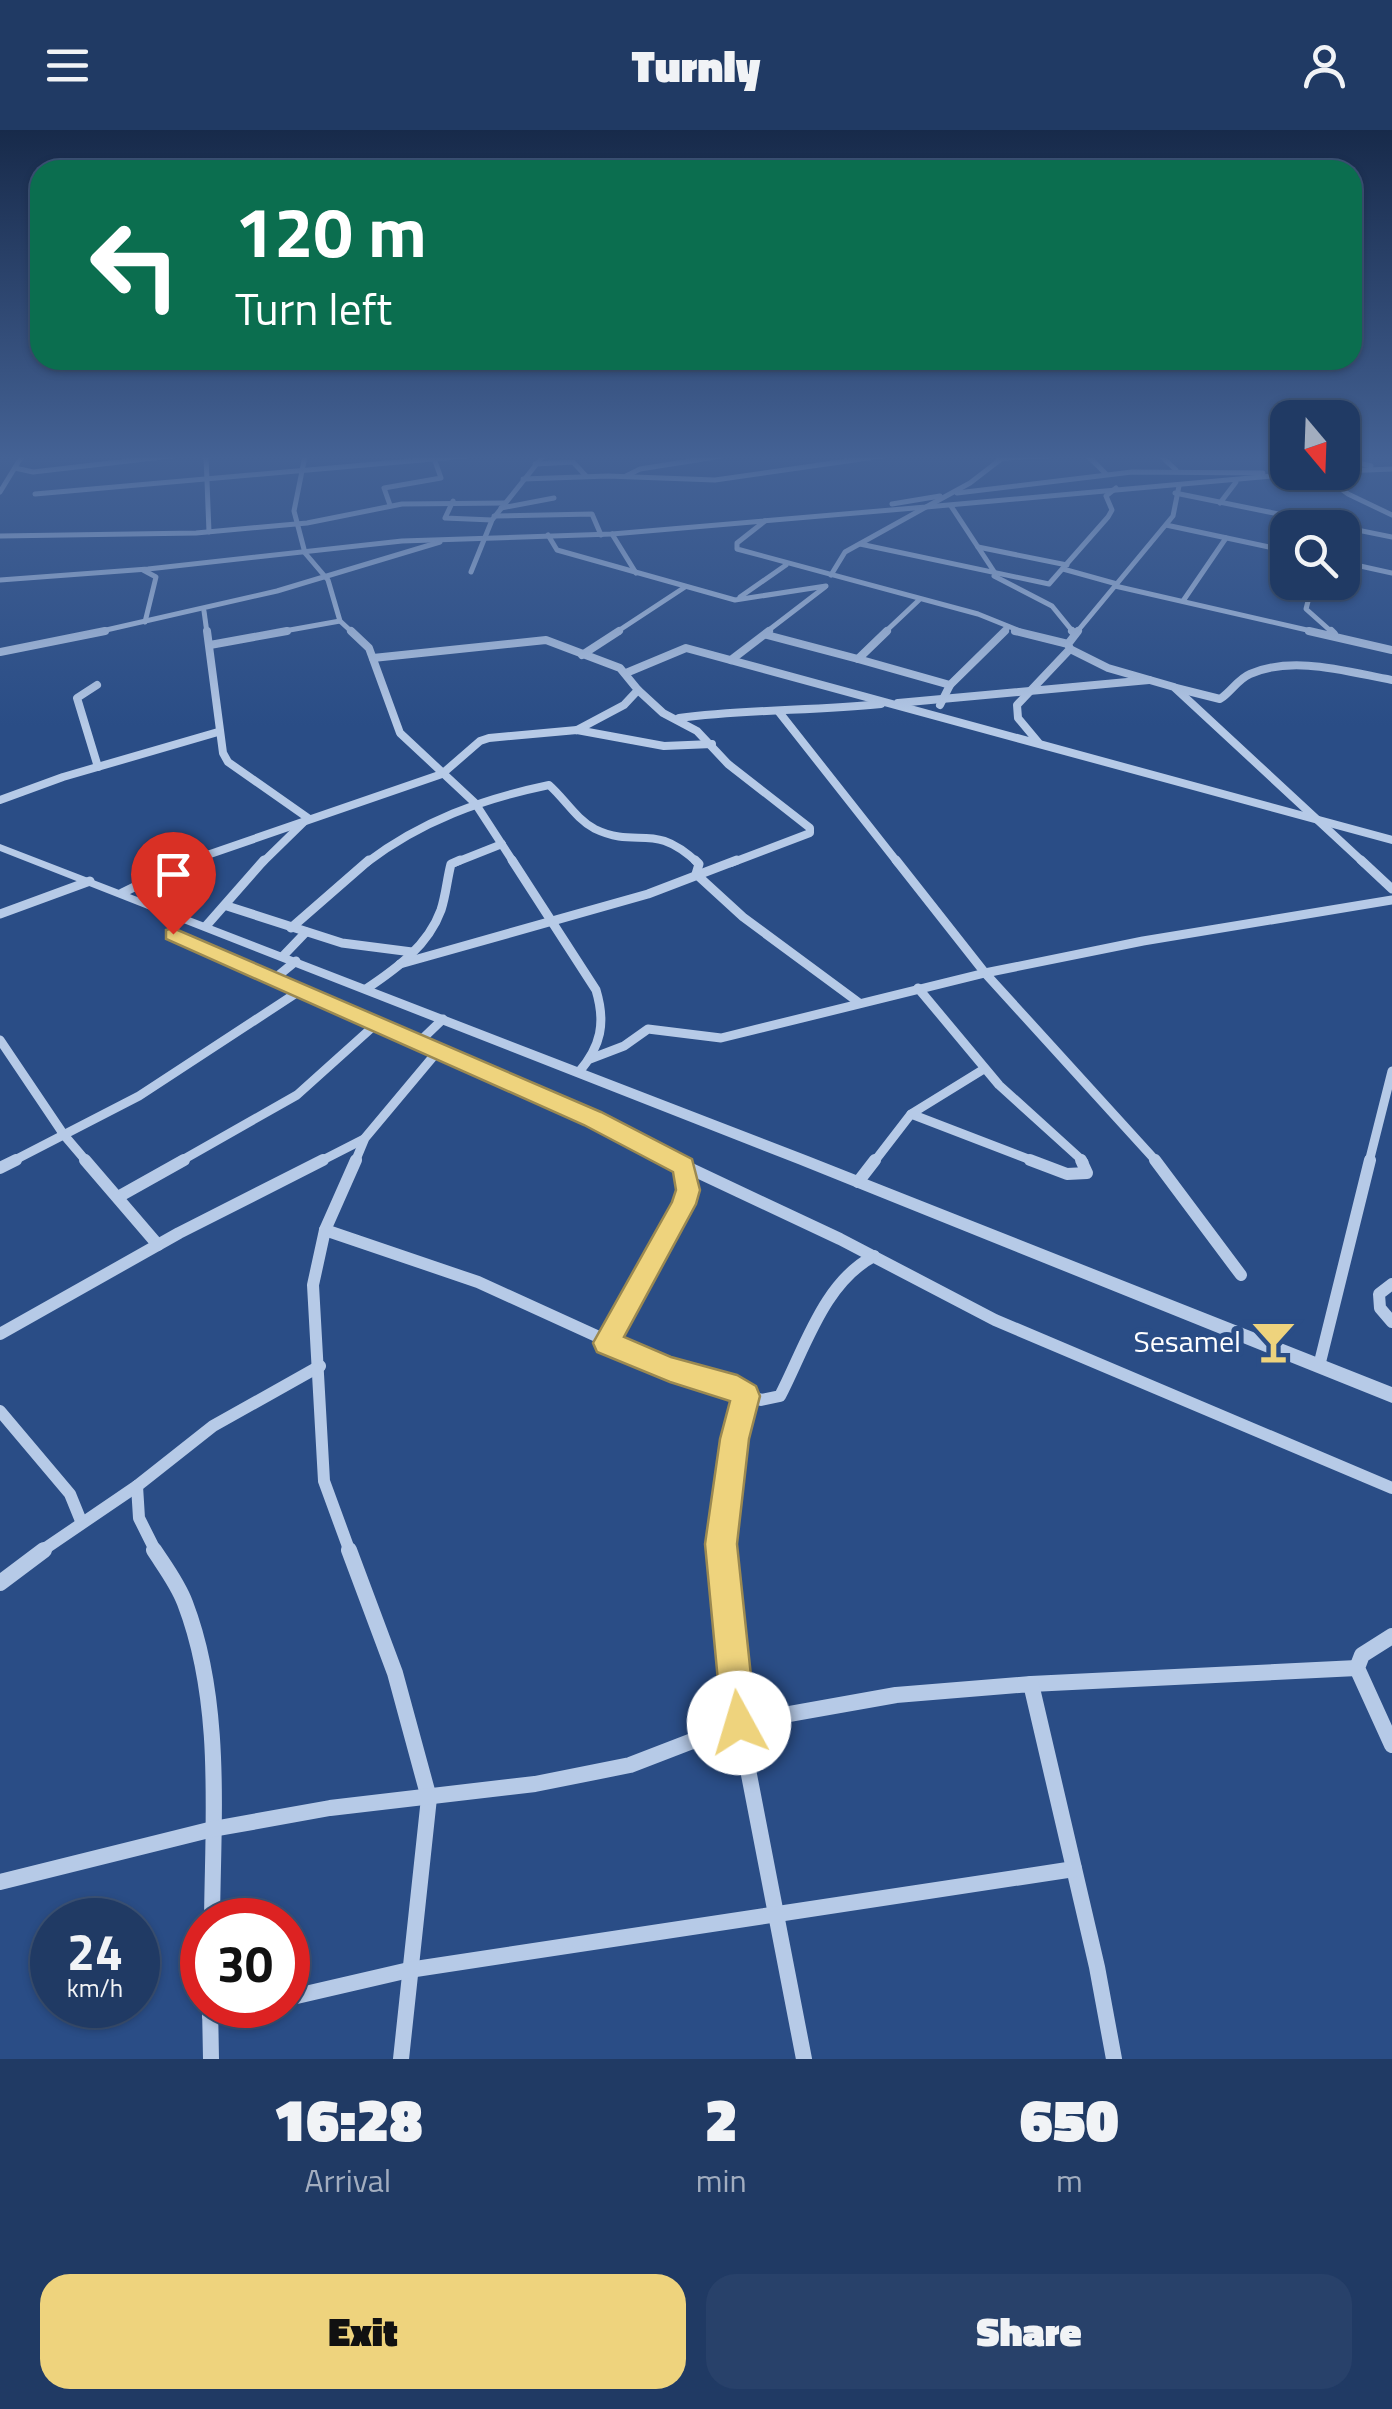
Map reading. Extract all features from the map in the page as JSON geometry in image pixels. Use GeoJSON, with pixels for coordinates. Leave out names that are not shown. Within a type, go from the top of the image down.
{"type":"FeatureCollection","features":[{"type":"Feature","properties":{"kind":"street"},"geometry":{"type":"LineString","coordinates":[[303,546],[328,580],[340,622],[362,639],[373,658],[400,733],[475,804],[588,976],[606,1018],[590,1060],[579,1072]]}},
{"type":"Feature","properties":{"kind":"street"},"geometry":{"type":"LineString","coordinates":[[0,580],[375,546]]}},
{"type":"Feature","properties":{"kind":"street"},"geometry":{"type":"LineString","coordinates":[[0,652],[204,611],[267,592],[328,580],[427,546]]}},
{"type":"Feature","properties":{"kind":"street"},"geometry":{"type":"LineString","coordinates":[[471,572],[480,546]]}},
{"type":"Feature","properties":{"kind":"street"},"geometry":{"type":"LineString","coordinates":[[555,546],[557,550],[637,574],[735,600],[826,586]]}},
{"type":"Feature","properties":{"kind":"street"},"geometry":{"type":"LineString","coordinates":[[620,546],[637,574]]}},
{"type":"Feature","properties":{"kind":"street"},"geometry":{"type":"LineString","coordinates":[[736,546],[786,565],[999,620],[1007,629],[1069,647],[1108,668],[1220,699],[1230,694],[1239,680],[1254,672],[1320,668],[1392,680]]}},
{"type":"Feature","properties":{"kind":"street"},"geometry":{"type":"LineString","coordinates":[[730,660],[826,586],[834,576],[838,559],[857,546]]}},
{"type":"Feature","properties":{"kind":"street"},"geometry":{"type":"LineString","coordinates":[[869,546],[1045,584],[1052,582],[1082,546]]}},
{"type":"Feature","properties":{"kind":"street"},"geometry":{"type":"LineString","coordinates":[[1039,743],[1016,714],[1017,705],[1069,647],[1074,634],[1148,546]]}},
{"type":"Feature","properties":{"kind":"street"},"geometry":{"type":"LineString","coordinates":[[1183,601],[1221,546]]}},
{"type":"Feature","properties":{"kind":"street"},"geometry":{"type":"LineString","coordinates":[[978,547],[1065,567],[1116,585],[1392,650]]}},
{"type":"Feature","properties":{"kind":"street"},"geometry":{"type":"LineString","coordinates":[[978,547],[992,573],[1052,606],[1074,634]]}},
{"type":"Feature","properties":{"kind":"street"},"geometry":{"type":"LineString","coordinates":[[146,622],[156,577],[178,565]]}},
{"type":"Feature","properties":{"kind":"street"},"geometry":{"type":"LineString","coordinates":[[735,600],[786,565]]}},
{"type":"Feature","properties":{"kind":"street"},"geometry":{"type":"LineString","coordinates":[[1360,566],[1392,573]]}},
{"type":"Feature","properties":{"kind":"street"},"geometry":{"type":"LineString","coordinates":[[137,569],[156,577]]}},
{"type":"Feature","properties":{"kind":"street"},"geometry":{"type":"LineString","coordinates":[[582,655],[686,587]]}},
{"type":"Feature","properties":{"kind":"street"},"geometry":{"type":"LineString","coordinates":[[858,659],[919,600]]}},
{"type":"Feature","properties":{"kind":"street"},"geometry":{"type":"LineString","coordinates":[[1308,600],[1306,608],[1338,638]]}},
{"type":"Feature","properties":{"kind":"street"},"geometry":{"type":"LineString","coordinates":[[204,611],[218,732],[228,762],[308,818]]}},
{"type":"Feature","properties":{"kind":"street"},"geometry":{"type":"LineString","coordinates":[[210,645],[340,622]]}},
{"type":"Feature","properties":{"kind":"street"},"geometry":{"type":"LineString","coordinates":[[937,716],[950,685],[1007,629]]}},
{"type":"Feature","properties":{"kind":"street"},"geometry":{"type":"LineString","coordinates":[[767,635],[950,685]]}},
{"type":"Feature","properties":{"kind":"street"},"geometry":{"type":"LineString","coordinates":[[373,658],[533,640],[561,643],[582,655],[610,663],[626,674],[662,714],[678,719],[712,744],[728,764],[811,831],[552,922],[400,964]]}},
{"type":"Feature","properties":{"kind":"street"},"geometry":{"type":"LineString","coordinates":[[626,674],[682,648],[1392,840]]}},
{"type":"Feature","properties":{"kind":"street"},"geometry":{"type":"LineString","coordinates":[[678,719],[731,711],[779,712],[941,700],[1149,680]]}},
{"type":"Feature","properties":{"kind":"street"},"geometry":{"type":"LineString","coordinates":[[97,685],[77,698],[98,767]]}},
{"type":"Feature","properties":{"kind":"street"},"geometry":{"type":"LineString","coordinates":[[1174,688],[1392,889]]}},
{"type":"Feature","properties":{"kind":"street"},"geometry":{"type":"LineString","coordinates":[[577,730],[624,706],[638,690]]}},
{"type":"Feature","properties":{"kind":"street"},"geometry":{"type":"LineString","coordinates":[[779,712],[985,973],[1171,1177],[1241,1275]]}},
{"type":"Feature","properties":{"kind":"street"},"geometry":{"type":"LineString","coordinates":[[122,893],[184,862],[442,774],[480,741],[577,730],[644,744],[712,744]]}},
{"type":"Feature","properties":{"kind":"street"},"geometry":{"type":"LineString","coordinates":[[0,800],[218,732]]}},
{"type":"Feature","properties":{"kind":"street"},"geometry":{"type":"LineString","coordinates":[[292,928],[334,887],[400,836],[475,804],[548,785],[576,816],[596,830],[673,839],[698,864],[696,874]]}},
{"type":"Feature","properties":{"kind":"street"},"geometry":{"type":"LineString","coordinates":[[206,926],[228,906],[267,857],[294,836],[308,818]]}},
{"type":"Feature","properties":{"kind":"street"},"geometry":{"type":"LineString","coordinates":[[366,989],[412,952],[439,916],[451,864],[502,844]]}},
{"type":"Feature","properties":{"kind":"street"},"geometry":{"type":"LineString","coordinates":[[0,846],[1392,1396]]}},
{"type":"Feature","properties":{"kind":"street"},"geometry":{"type":"LineString","coordinates":[[696,874],[743,917],[858,1002]]}},
{"type":"Feature","properties":{"kind":"street"},"geometry":{"type":"LineString","coordinates":[[0,914],[90,881]]}},
{"type":"Feature","properties":{"kind":"street"},"geometry":{"type":"LineString","coordinates":[[590,1060],[624,1046],[648,1029],[721,1038],[985,973],[1143,941],[1392,900]]}},
{"type":"Feature","properties":{"kind":"street"},"geometry":{"type":"LineString","coordinates":[[228,906],[342,943],[412,952]]}},
{"type":"Feature","properties":{"kind":"street"},"geometry":{"type":"LineString","coordinates":[[183,917],[172,930],[176,937],[592,1119],[874,1256],[994,1320],[1392,1488]]}},
{"type":"Feature","properties":{"kind":"street"},"geometry":{"type":"LineString","coordinates":[[274,978],[306,932]]}},
{"type":"Feature","properties":{"kind":"street"},"geometry":{"type":"LineString","coordinates":[[910,1114],[1067,1174],[1086,1173],[1085,1163],[984,1068],[918,988]]}},
{"type":"Feature","properties":{"kind":"street"},"geometry":{"type":"LineString","coordinates":[[0,1168],[178,1073],[301,990]]}},
{"type":"Feature","properties":{"kind":"street"},"geometry":{"type":"LineString","coordinates":[[418,1044],[443,1020]]}},
{"type":"Feature","properties":{"kind":"street"},"geometry":{"type":"LineString","coordinates":[[118,1197],[297,1094],[376,1024]]}},
{"type":"Feature","properties":{"kind":"street"},"geometry":{"type":"LineString","coordinates":[[0,1040],[64,1135],[158,1246]]}},
{"type":"Feature","properties":{"kind":"street"},"geometry":{"type":"LineString","coordinates":[[400,2059],[429,1798],[395,1672],[324,1481],[313,1286],[324,1230],[365,1138],[437,1052]]}},
{"type":"Feature","properties":{"kind":"street"},"geometry":{"type":"LineString","coordinates":[[858,1182],[910,1114],[984,1068]]}},
{"type":"Feature","properties":{"kind":"street"},"geometry":{"type":"LineString","coordinates":[[1319,1366],[1392,1071]]}},
{"type":"Feature","properties":{"kind":"street"},"geometry":{"type":"LineString","coordinates":[[0,1334],[365,1138]]}},
{"type":"Feature","properties":{"kind":"street"},"geometry":{"type":"LineString","coordinates":[[607,1343],[684,1204],[688,1190],[684,1166]]}},
{"type":"Feature","properties":{"kind":"street"},"geometry":{"type":"LineString","coordinates":[[324,1230],[478,1282],[607,1343],[670,1369],[727,1384],[761,1400],[780,1396],[838,1284],[855,1266],[874,1256]]}},
{"type":"Feature","properties":{"kind":"street"},"geometry":{"type":"LineString","coordinates":[[1392,1284],[1379,1294],[1380,1308],[1392,1322]]}},
{"type":"Feature","properties":{"kind":"street"},"geometry":{"type":"LineString","coordinates":[[0,1583],[81,1521],[137,1486],[213,1426],[320,1366]]}},
{"type":"Feature","properties":{"kind":"street"},"geometry":{"type":"LineString","coordinates":[[746,1396],[734,1439],[721,1544],[739,1723],[804,2059]]}},
{"type":"Feature","properties":{"kind":"street"},"geometry":{"type":"LineString","coordinates":[[0,1411],[70,1494],[81,1521]]}},
{"type":"Feature","properties":{"kind":"street"},"geometry":{"type":"LineString","coordinates":[[137,1486],[136,1517],[175,1577],[197,1646],[206,1702],[212,1898]]}},
{"type":"Feature","properties":{"kind":"street"},"geometry":{"type":"LineString","coordinates":[[1392,1636],[1362,1655],[1357,1668],[1392,1745]]}},
{"type":"Feature","properties":{"kind":"street"},"geometry":{"type":"LineString","coordinates":[[0,1882],[213,1829],[330,1808],[535,1784],[630,1764],[739,1723],[896,1694],[1100,1677],[1357,1668]]}},
{"type":"Feature","properties":{"kind":"street"},"geometry":{"type":"LineString","coordinates":[[1030,1684],[1114,2059]]}},
{"type":"Feature","properties":{"kind":"street"},"geometry":{"type":"LineString","coordinates":[[310,1993],[409,1970],[778,1917],[1074,1869]]}},
{"type":"Feature","properties":{"kind":"street"},"geometry":{"type":"LineString","coordinates":[[210,2028],[211,2059]]}},
{"type":"Feature","properties":{"kind":"place","name":"Sesamel"},"geometry":{"type":"Point","coordinates":[1274,1341]}},
{"type":"Feature","properties":{"kind":"route"},"geometry":{"type":"LineString","coordinates":[[173,934],[592,1119],[684,1166],[688,1190],[684,1204],[607,1343],[670,1369],[712,1378],[746,1396],[734,1439],[721,1544],[739,1723]]}}]}
